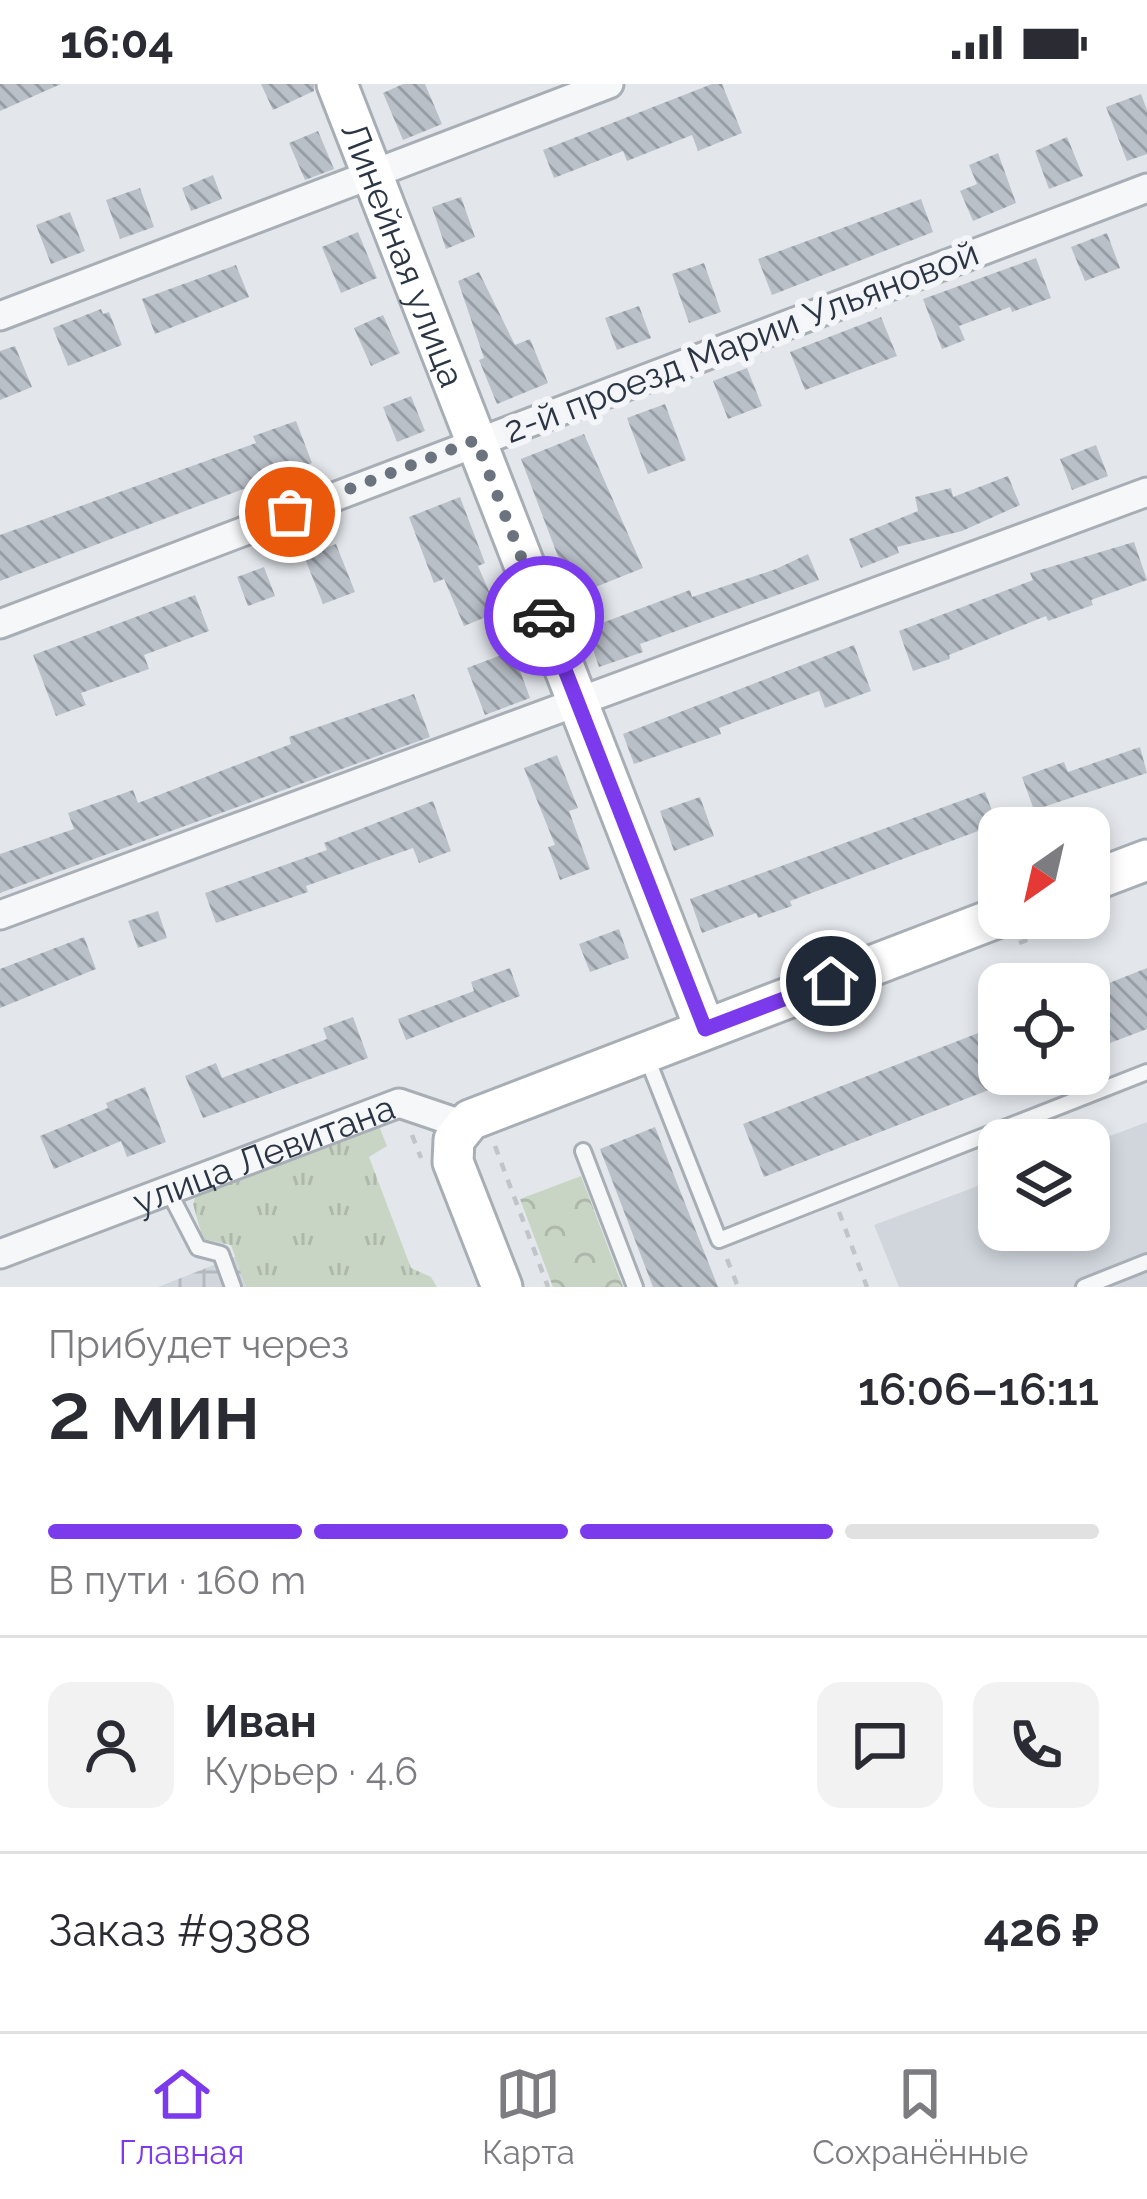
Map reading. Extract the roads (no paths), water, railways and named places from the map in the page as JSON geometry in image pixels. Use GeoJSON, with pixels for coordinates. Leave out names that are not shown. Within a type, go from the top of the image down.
{"type":"FeatureCollection","features":[{"type":"Feature","properties":{"kind":"main road","name":"Линейная улица"},"geometry":{"type":"LineString","coordinates":[[338,84],[705,1029]]}},
{"type":"Feature","properties":{"kind":"main road"},"geometry":{"type":"LineString","coordinates":[[1110,874],[1147,860]]}},
{"type":"Feature","properties":{"kind":"main road"},"geometry":{"type":"LineString","coordinates":[[502,1287],[453,1162],[454,1140],[479,1135],[478,1115],[978,924]]}},
{"type":"Feature","properties":{"kind":"street"},"geometry":{"type":"LineString","coordinates":[[0,316],[609,84]]}},
{"type":"Feature","properties":{"kind":"street","name":"2-й проезд Марии Ульяновой"},"geometry":{"type":"LineString","coordinates":[[0,624],[1147,188]]}},
{"type":"Feature","properties":{"kind":"street"},"geometry":{"type":"LineString","coordinates":[[0,915],[1147,492]]}},
{"type":"Feature","properties":{"kind":"street","name":"улица Левитана"},"geometry":{"type":"LineString","coordinates":[[0,1253],[399,1103],[479,1135]]}},
{"type":"Feature","properties":{"kind":"lane"},"geometry":{"type":"LineString","coordinates":[[645,1052],[719,1240],[1147,1072]]}},
{"type":"Feature","properties":{"kind":"lane"},"geometry":{"type":"LineString","coordinates":[[583,1151],[635,1287]]}},
{"type":"Feature","properties":{"kind":"lane"},"geometry":{"type":"LineString","coordinates":[[167,1189],[198,1248],[221,1254],[233,1287]]}},
{"type":"Feature","properties":{"kind":"lane"},"geometry":{"type":"LineString","coordinates":[[1084,1287],[1147,1262]]}}]}
